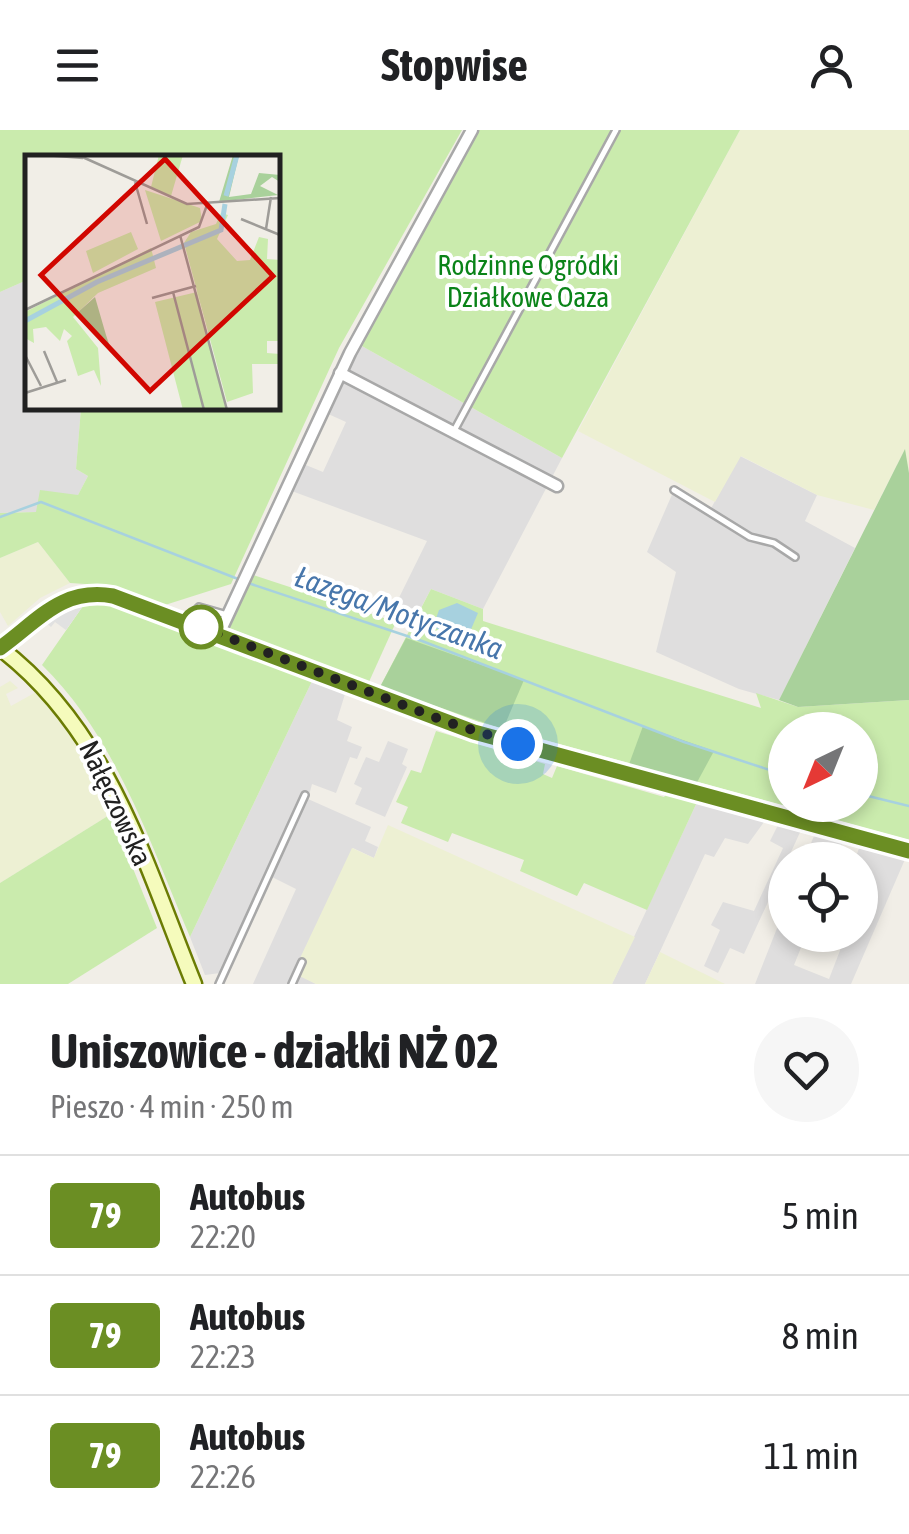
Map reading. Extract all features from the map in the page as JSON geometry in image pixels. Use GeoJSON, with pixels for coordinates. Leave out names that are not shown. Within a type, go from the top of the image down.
{"type":"FeatureCollection","features":[{"type":"Feature","properties":{"kind":"main road","name":"Nałęczowska"},"geometry":{"type":"LineString","coordinates":[[1,648],[60,703],[99,760],[194,984]]}},
{"type":"Feature","properties":{"kind":"street"},"geometry":{"type":"LineString","coordinates":[[219,634],[340,373],[472,130]]}},
{"type":"Feature","properties":{"kind":"street"},"geometry":{"type":"LineString","coordinates":[[340,373],[557,486]]}},
{"type":"Feature","properties":{"kind":"street"},"geometry":{"type":"LineString","coordinates":[[1,648],[46,608],[88,594],[113,596],[474,732],[909,851]]}},
{"type":"Feature","properties":{"kind":"lane"},"geometry":{"type":"LineString","coordinates":[[454,432],[616,130]]}},
{"type":"Feature","properties":{"kind":"lane"},"geometry":{"type":"LineString","coordinates":[[674,490],[750,537],[774,543],[795,557]]}},
{"type":"Feature","properties":{"kind":"lane"},"geometry":{"type":"LineString","coordinates":[[185,621],[200,607],[227,615]]}},
{"type":"Feature","properties":{"kind":"lane"},"geometry":{"type":"LineString","coordinates":[[219,984],[305,795]]}},
{"type":"Feature","properties":{"kind":"lane"},"geometry":{"type":"LineString","coordinates":[[292,984],[302,962]]}},
{"type":"Feature","properties":{"kind":"shaded area"},"geometry":{"type":"Polygon","coordinates":[[[25,281],[25,410],[81,410],[76,469],[88,476],[78,495],[36,512],[0,513],[0,292],[25,281]]]}},
{"type":"Feature","properties":{"kind":"shaded area"},"geometry":{"type":"Polygon","coordinates":[[[360,345],[562,458],[483,609],[431,589],[410,628],[388,620],[427,541],[289,490],[301,463],[323,472],[346,422],[326,413],[360,345]]]}},
{"type":"Feature","properties":{"kind":"shaded area"},"geometry":{"type":"Polygon","coordinates":[[[740,456],[817,495],[805,521],[855,548],[779,700],[739,689],[656,652],[676,572],[647,552],[674,490],[709,512],[740,456]]]}},
{"type":"Feature","properties":{"kind":"shaded area"},"geometry":{"type":"Polygon","coordinates":[[[80,601],[83,606],[66,630],[55,622],[51,627],[41,618],[80,601]]]}},
{"type":"Feature","properties":{"kind":"shaded area"},"geometry":{"type":"Polygon","coordinates":[[[313,679],[345,694],[337,720],[352,727],[347,741],[362,747],[357,759],[350,757],[336,793],[312,784],[308,799],[371,827],[365,841],[378,847],[374,858],[353,848],[294,972],[316,984],[253,984],[296,889],[266,874],[220,973],[205,975],[190,937],[313,679]]]}},
{"type":"Feature","properties":{"kind":"shaded area"},"geometry":{"type":"Polygon","coordinates":[[[388,741],[408,749],[402,764],[407,767],[385,817],[355,804],[362,788],[354,784],[366,757],[379,762],[388,741]]]}},
{"type":"Feature","properties":{"kind":"shaded area"},"geometry":{"type":"Polygon","coordinates":[[[698,800],[767,818],[748,844],[725,838],[714,857],[705,854],[645,984],[612,984],[698,800]]]}},
{"type":"Feature","properties":{"kind":"shaded area"},"geometry":{"type":"Polygon","coordinates":[[[780,822],[802,828],[796,842],[770,841],[780,822]]]}},
{"type":"Feature","properties":{"kind":"shaded area"},"geometry":{"type":"Polygon","coordinates":[[[816,831],[844,839],[843,842],[811,842],[816,831]]]}},
{"type":"Feature","properties":{"kind":"shaded area"},"geometry":{"type":"Polygon","coordinates":[[[878,848],[906,857],[878,922],[878,848]]]}},
{"type":"Feature","properties":{"kind":"shaded area"},"geometry":{"type":"Polygon","coordinates":[[[768,881],[768,902],[744,954],[730,948],[718,973],[704,966],[720,930],[711,925],[723,902],[754,911],[768,881]]]}},
{"type":"Feature","properties":{"kind":"shaded area"},"geometry":{"type":"Polygon","coordinates":[[[768,951],[799,952],[794,965],[829,979],[839,952],[865,952],[851,984],[755,984],[768,951]]]}},
{"type":"Feature","properties":{"kind":"green space"},"geometry":{"type":"Polygon","coordinates":[[[0,130],[462,130],[339,348],[231,584],[165,605],[115,586],[70,583],[38,542],[0,558],[0,513],[36,512],[40,490],[78,495],[88,476],[76,469],[81,410],[280,410],[280,155],[25,155],[25,281],[0,292],[0,130]]]}},
{"type":"Feature","properties":{"kind":"green space","name":"Rodzinne Ogródki Działkowe Oaza"},"geometry":{"type":"Polygon","coordinates":[[[479,130],[740,130],[562,458],[360,345],[479,130]]]}},
{"type":"Feature","properties":{"kind":"green space"},"geometry":{"type":"Polygon","coordinates":[[[740,130],[909,130],[909,473],[904,451],[874,510],[817,495],[741,456],[715,502],[578,431],[740,130]]]}},
{"type":"Feature","properties":{"kind":"green space"},"geometry":{"type":"Polygon","coordinates":[[[905,449],[909,473],[909,700],[798,707],[779,700],[905,449]]]}},
{"type":"Feature","properties":{"kind":"green space"},"geometry":{"type":"Polygon","coordinates":[[[38,542],[70,583],[40,598],[8,626],[0,612],[0,558],[38,542]]]}},
{"type":"Feature","properties":{"kind":"green space"},"geometry":{"type":"Polygon","coordinates":[[[250,574],[396,622],[368,684],[227,627],[250,574]]]}},
{"type":"Feature","properties":{"kind":"green space"},"geometry":{"type":"Polygon","coordinates":[[[431,589],[483,609],[483,621],[761,708],[756,693],[798,707],[909,700],[909,840],[843,822],[878,822],[878,712],[768,712],[768,801],[472,720],[380,687],[431,589]]]}},
{"type":"Feature","properties":{"kind":"green space"},"geometry":{"type":"Polygon","coordinates":[[[89,599],[143,611],[313,679],[190,937],[111,758],[68,694],[42,665],[83,606],[80,601],[89,599]]]}},
{"type":"Feature","properties":{"kind":"green space"},"geometry":{"type":"Polygon","coordinates":[[[406,638],[524,680],[503,729],[380,687],[406,638]]]}},
{"type":"Feature","properties":{"kind":"green space"},"geometry":{"type":"Polygon","coordinates":[[[10,681],[18,688],[6,694],[11,706],[38,691],[65,725],[111,814],[0,883],[0,687],[10,681]]]}},
{"type":"Feature","properties":{"kind":"green space"},"geometry":{"type":"Polygon","coordinates":[[[643,726],[714,751],[695,786],[628,767],[643,726]]]}},
{"type":"Feature","properties":{"kind":"green space"},"geometry":{"type":"Polygon","coordinates":[[[436,731],[545,764],[543,774],[552,778],[557,766],[664,797],[668,792],[698,800],[647,910],[584,883],[577,896],[520,871],[524,860],[452,833],[448,842],[401,823],[408,807],[396,802],[411,770],[421,773],[436,731]]]}},
{"type":"Feature","properties":{"kind":"green space"},"geometry":{"type":"Polygon","coordinates":[[[111,814],[157,928],[68,984],[0,984],[0,883],[111,814]]]}},
{"type":"Feature","properties":{"kind":"green space"},"geometry":{"type":"Polygon","coordinates":[[[388,825],[635,937],[612,984],[316,984],[293,973],[352,848],[374,858],[388,825]]]}},
{"type":"Feature","properties":{"kind":"green space"},"geometry":{"type":"Polygon","coordinates":[[[660,952],[725,984],[645,984],[660,952]]]}},
{"type":"Feature","properties":{"kind":"water"},"geometry":{"type":"Polygon","coordinates":[[[457,603],[478,613],[466,641],[433,627],[439,610],[457,603]]]}},
{"type":"Feature","properties":{"kind":"waterway","name":"Łazęga/Motyczanka"},"geometry":{"type":"LineString","coordinates":[[0,517],[41,502],[238,579]]}},
{"type":"Feature","properties":{"kind":"waterway","name":"Łazęga/Motyczanka"},"geometry":{"type":"LineString","coordinates":[[245,582],[422,641],[684,742],[768,769]]}},
{"type":"Feature","properties":{"kind":"waterway","name":"Łazęga/Motyczanka"},"geometry":{"type":"LineString","coordinates":[[878,798],[909,806]]}},
{"type":"Feature","properties":{"kind":"bus line","name":"79"},"geometry":{"type":"LineString","coordinates":[[0,648],[40,612],[64,600],[96,593],[113,596],[474,732],[909,851]]}},
{"type":"Feature","properties":{"kind":"route"},"geometry":{"type":"LineString","coordinates":[[201,627],[474,732],[518,744]]}}]}
